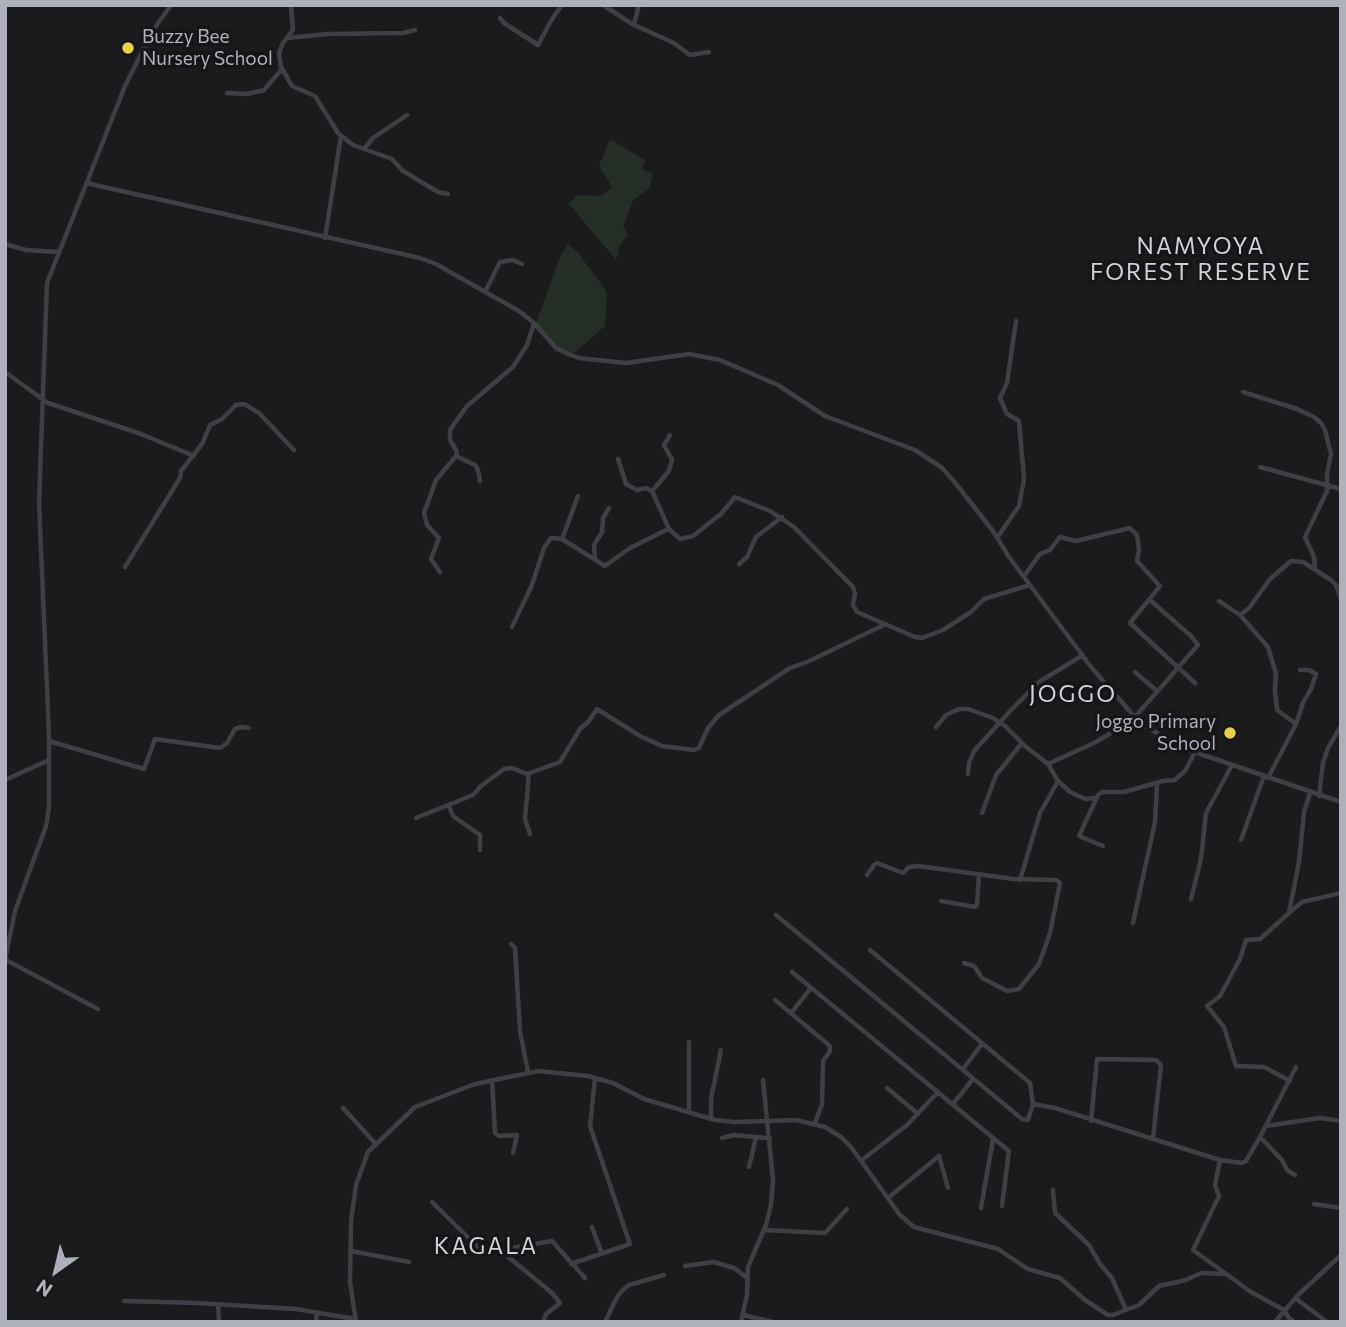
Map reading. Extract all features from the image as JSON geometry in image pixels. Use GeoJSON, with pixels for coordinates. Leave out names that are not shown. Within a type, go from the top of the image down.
{"type":"FeatureCollection","features":[{"type":"Feature","properties":{"kind":"street"},"geometry":{"type":"LineString","coordinates":[[98,1009],[5,960],[15,911],[48,818],[49,741],[39,503],[47,284],[125,86],[152,32],[171,5]]}},
{"type":"Feature","properties":{"kind":"street"},"geometry":{"type":"LineString","coordinates":[[291,5],[293,30],[279,53],[282,69],[292,86],[310,92],[317,99],[341,136],[363,150],[392,159],[403,171],[438,192],[448,194]]}},
{"type":"Feature","properties":{"kind":"street"},"geometry":{"type":"LineString","coordinates":[[500,18],[538,46],[562,5]]}},
{"type":"Feature","properties":{"kind":"street"},"geometry":{"type":"LineString","coordinates":[[603,5],[690,55],[709,52]]}},
{"type":"Feature","properties":{"kind":"street"},"geometry":{"type":"LineString","coordinates":[[634,24],[639,5]]}},
{"type":"Feature","properties":{"kind":"street"},"geometry":{"type":"LineString","coordinates":[[288,38],[327,34],[403,33],[415,30]]}},
{"type":"Feature","properties":{"kind":"street"},"geometry":{"type":"LineString","coordinates":[[228,93],[247,94],[264,90],[282,69]]}},
{"type":"Feature","properties":{"kind":"street"},"geometry":{"type":"LineString","coordinates":[[363,150],[373,138],[407,115]]}},
{"type":"Feature","properties":{"kind":"street"},"geometry":{"type":"LineString","coordinates":[[325,238],[341,136]]}},
{"type":"Feature","properties":{"kind":"street"},"geometry":{"type":"LineString","coordinates":[[86,183],[420,258],[485,292],[534,323],[556,348],[579,358],[626,363],[698,355],[733,365],[778,385],[825,416],[915,450],[933,461],[953,480],[1083,655],[1141,724],[1164,739],[1195,752],[1341,802]]}},
{"type":"Feature","properties":{"kind":"street"},"geometry":{"type":"LineString","coordinates":[[5,244],[26,250],[60,252]]}},
{"type":"Feature","properties":{"kind":"street"},"geometry":{"type":"LineString","coordinates":[[485,292],[500,262],[513,260],[522,264]]}},
{"type":"Feature","properties":{"kind":"street"},"geometry":{"type":"LineString","coordinates":[[998,538],[1019,506],[1024,479],[1019,421],[1007,414],[1000,402],[1007,383],[1016,321]]}},
{"type":"Feature","properties":{"kind":"street"},"geometry":{"type":"LineString","coordinates":[[440,572],[431,559],[439,538],[427,525],[424,513],[436,480],[456,456],[457,452],[450,440],[450,430],[467,407],[513,367],[530,340],[534,323]]}},
{"type":"Feature","properties":{"kind":"street"},"geometry":{"type":"LineString","coordinates":[[5,372],[42,400],[141,434],[194,456]]}},
{"type":"Feature","properties":{"kind":"street"},"geometry":{"type":"LineString","coordinates":[[1243,393],[1279,402],[1321,423],[1331,454],[1327,474],[1328,486],[1320,511],[1306,537],[1314,557],[1315,569]]}},
{"type":"Feature","properties":{"kind":"street"},"geometry":{"type":"LineString","coordinates":[[125,567],[180,478],[181,471],[194,456],[210,425],[240,403],[259,413],[294,450]]}},
{"type":"Feature","properties":{"kind":"street"},"geometry":{"type":"LineString","coordinates":[[652,491],[669,471],[672,460],[664,445],[670,436]]}},
{"type":"Feature","properties":{"kind":"street"},"geometry":{"type":"LineString","coordinates":[[456,456],[475,465],[480,481]]}},
{"type":"Feature","properties":{"kind":"street"},"geometry":{"type":"LineString","coordinates":[[618,459],[626,484],[637,490],[646,488],[652,491],[669,528],[680,539],[693,536],[721,514],[735,497],[782,517],[853,587],[854,609],[915,637],[928,636],[964,617],[984,599],[1030,585]]}},
{"type":"Feature","properties":{"kind":"street"},"geometry":{"type":"LineString","coordinates":[[1260,467],[1341,489]]}},
{"type":"Feature","properties":{"kind":"street"},"geometry":{"type":"LineString","coordinates":[[562,539],[578,496]]}},
{"type":"Feature","properties":{"kind":"street"},"geometry":{"type":"LineString","coordinates":[[595,561],[594,545],[602,532],[603,518],[609,508]]}},
{"type":"Feature","properties":{"kind":"street"},"geometry":{"type":"LineString","coordinates":[[739,564],[747,557],[756,537],[782,517]]}},
{"type":"Feature","properties":{"kind":"street"},"geometry":{"type":"LineString","coordinates":[[512,627],[551,538],[562,539],[595,561],[607,565],[631,547],[669,528]]}},
{"type":"Feature","properties":{"kind":"street"},"geometry":{"type":"LineString","coordinates":[[1024,576],[1040,554],[1050,550],[1060,537],[1076,541],[1130,528],[1136,535],[1139,550],[1137,561],[1160,586],[1130,624],[1195,683]]}},
{"type":"Feature","properties":{"kind":"street"},"geometry":{"type":"LineString","coordinates":[[1240,615],[1250,608],[1270,579],[1291,561],[1303,562],[1315,569],[1336,585],[1341,599]]}},
{"type":"Feature","properties":{"kind":"street"},"geometry":{"type":"LineString","coordinates":[[1134,718],[1198,645],[1150,600]]}},
{"type":"Feature","properties":{"kind":"street"},"geometry":{"type":"LineString","coordinates":[[1219,601],[1240,615],[1268,647],[1276,674],[1277,710],[1296,724]]}},
{"type":"Feature","properties":{"kind":"street"},"geometry":{"type":"LineString","coordinates":[[416,818],[473,795],[504,769],[512,768],[529,773],[560,762],[580,729],[597,709],[640,736],[662,746],[694,750],[699,748],[708,728],[719,715],[790,668],[887,624]]}},
{"type":"Feature","properties":{"kind":"street"},"geometry":{"type":"LineString","coordinates":[[968,774],[974,751],[1000,722],[1039,682],[1083,655]]}},
{"type":"Feature","properties":{"kind":"street"},"geometry":{"type":"LineString","coordinates":[[1241,840],[1266,777],[1296,724],[1316,678],[1315,672],[1300,670]]}},
{"type":"Feature","properties":{"kind":"street"},"geometry":{"type":"LineString","coordinates":[[1135,672],[1157,691]]}},
{"type":"Feature","properties":{"kind":"street"},"geometry":{"type":"LineString","coordinates":[[936,727],[946,715],[959,709],[978,712],[1000,722],[1048,764],[1058,781],[1077,796],[1089,800],[1096,798]]}},
{"type":"Feature","properties":{"kind":"street"},"geometry":{"type":"LineString","coordinates":[[1048,764],[1096,743],[1116,730],[1141,724]]}},
{"type":"Feature","properties":{"kind":"street"},"geometry":{"type":"LineString","coordinates":[[1319,796],[1323,763],[1341,726]]}},
{"type":"Feature","properties":{"kind":"street"},"geometry":{"type":"LineString","coordinates":[[49,741],[144,769],[155,739],[220,748],[227,743],[235,729],[249,728]]}},
{"type":"Feature","properties":{"kind":"street"},"geometry":{"type":"LineString","coordinates":[[982,813],[996,775],[1022,743]]}},
{"type":"Feature","properties":{"kind":"street"},"geometry":{"type":"LineString","coordinates":[[1103,846],[1079,836],[1096,798],[1102,792],[1124,792],[1175,780],[1195,752]]}},
{"type":"Feature","properties":{"kind":"street"},"geometry":{"type":"LineString","coordinates":[[5,780],[49,760]]}},
{"type":"Feature","properties":{"kind":"street"},"geometry":{"type":"LineString","coordinates":[[1191,899],[1206,813],[1232,765]]}},
{"type":"Feature","properties":{"kind":"street"},"geometry":{"type":"LineString","coordinates":[[529,773],[526,819],[530,834]]}},
{"type":"Feature","properties":{"kind":"street"},"geometry":{"type":"LineString","coordinates":[[1020,880],[1040,813],[1058,781]]}},
{"type":"Feature","properties":{"kind":"street"},"geometry":{"type":"LineString","coordinates":[[1133,923],[1155,822],[1157,784]]}},
{"type":"Feature","properties":{"kind":"street"},"geometry":{"type":"LineString","coordinates":[[1289,913],[1299,862],[1304,812],[1310,793]]}},
{"type":"Feature","properties":{"kind":"street"},"geometry":{"type":"LineString","coordinates":[[449,806],[453,816],[480,835],[480,850]]}},
{"type":"Feature","properties":{"kind":"street"},"geometry":{"type":"LineString","coordinates":[[867,875],[877,863],[903,873],[909,867],[919,866],[1020,880],[1056,880],[1060,886],[1050,933],[1037,969],[1019,989],[1007,991],[982,978],[974,966],[964,963]]}},
{"type":"Feature","properties":{"kind":"street"},"geometry":{"type":"LineString","coordinates":[[941,901],[975,907],[979,875]]}},
{"type":"Feature","properties":{"kind":"street"},"geometry":{"type":"LineString","coordinates":[[1290,1081],[1264,1067],[1236,1066],[1224,1027],[1207,1006],[1220,996],[1240,959],[1246,940],[1260,939],[1302,902],[1331,893],[1341,893]]}},
{"type":"Feature","properties":{"kind":"street"},"geometry":{"type":"LineString","coordinates":[[776,915],[1022,1119],[1026,1121],[1030,1118],[1033,1104],[1030,1083],[870,950]]}},
{"type":"Feature","properties":{"kind":"street"},"geometry":{"type":"LineString","coordinates":[[511,944],[515,948],[520,1031],[528,1072]]}},
{"type":"Feature","properties":{"kind":"street"},"geometry":{"type":"LineString","coordinates":[[792,972],[1009,1151],[1002,1206]]}},
{"type":"Feature","properties":{"kind":"street"},"geometry":{"type":"LineString","coordinates":[[791,1013],[811,988]]}},
{"type":"Feature","properties":{"kind":"street"},"geometry":{"type":"LineString","coordinates":[[775,1000],[830,1046],[830,1051],[823,1061],[822,1104],[815,1123]]}},
{"type":"Feature","properties":{"kind":"street"},"geometry":{"type":"LineString","coordinates":[[689,1042],[689,1112]]}},
{"type":"Feature","properties":{"kind":"street"},"geometry":{"type":"LineString","coordinates":[[962,1069],[982,1044]]}},
{"type":"Feature","properties":{"kind":"street"},"geometry":{"type":"LineString","coordinates":[[711,1118],[711,1099],[721,1050]]}},
{"type":"Feature","properties":{"kind":"street"},"geometry":{"type":"LineString","coordinates":[[1091,1121],[1097,1059],[1156,1060],[1161,1065],[1153,1138]]}},
{"type":"Feature","properties":{"kind":"street"},"geometry":{"type":"LineString","coordinates":[[1033,1104],[1055,1108],[1220,1160],[1242,1163],[1246,1161],[1260,1137],[1296,1067]]}},
{"type":"Feature","properties":{"kind":"street"},"geometry":{"type":"LineString","coordinates":[[124,1301],[218,1304],[317,1312],[356,1320],[350,1282],[354,1192],[363,1164],[375,1143],[415,1107],[449,1093],[528,1072],[582,1074],[613,1083],[644,1099],[711,1118],[735,1122],[796,1120],[815,1123],[841,1137],[862,1160],[900,1215],[914,1227],[998,1249],[1028,1269],[1060,1278],[1102,1312],[1113,1315],[1126,1310],[1147,1300],[1159,1286],[1186,1280],[1201,1273],[1226,1274]]}},
{"type":"Feature","properties":{"kind":"street"},"geometry":{"type":"LineString","coordinates":[[571,1264],[626,1247],[631,1241],[590,1126],[594,1078]]}},
{"type":"Feature","properties":{"kind":"street"},"geometry":{"type":"LineString","coordinates":[[953,1104],[973,1079]]}},
{"type":"Feature","properties":{"kind":"street"},"geometry":{"type":"LineString","coordinates":[[492,1080],[495,1133],[499,1136],[517,1135],[513,1153]]}},
{"type":"Feature","properties":{"kind":"street"},"geometry":{"type":"LineString","coordinates":[[741,1322],[748,1267],[764,1230],[771,1205],[773,1180],[763,1080]]}},
{"type":"Feature","properties":{"kind":"street"},"geometry":{"type":"LineString","coordinates":[[887,1087],[918,1114]]}},
{"type":"Feature","properties":{"kind":"street"},"geometry":{"type":"LineString","coordinates":[[862,1160],[918,1114],[938,1092]]}},
{"type":"Feature","properties":{"kind":"street"},"geometry":{"type":"LineString","coordinates":[[343,1108],[375,1143]]}},
{"type":"Feature","properties":{"kind":"street"},"geometry":{"type":"LineString","coordinates":[[1265,1126],[1320,1118],[1341,1121]]}},
{"type":"Feature","properties":{"kind":"street"},"geometry":{"type":"LineString","coordinates":[[722,1138],[733,1135],[770,1138]]}},
{"type":"Feature","properties":{"kind":"street"},"geometry":{"type":"LineString","coordinates":[[749,1167],[756,1137]]}},
{"type":"Feature","properties":{"kind":"street"},"geometry":{"type":"LineString","coordinates":[[1260,1137],[1282,1160],[1287,1170],[1295,1175]]}},
{"type":"Feature","properties":{"kind":"street"},"geometry":{"type":"LineString","coordinates":[[981,1208],[993,1139]]}},
{"type":"Feature","properties":{"kind":"street"},"geometry":{"type":"LineString","coordinates":[[888,1198],[939,1156],[948,1188]]}},
{"type":"Feature","properties":{"kind":"street"},"geometry":{"type":"LineString","coordinates":[[1220,1160],[1215,1185],[1219,1196],[1193,1247],[1195,1253],[1251,1292],[1284,1310],[1294,1322]]}},
{"type":"Feature","properties":{"kind":"street"},"geometry":{"type":"LineString","coordinates":[[1053,1190],[1055,1213],[1089,1245],[1112,1278],[1126,1310]]}},
{"type":"Feature","properties":{"kind":"street"},"geometry":{"type":"LineString","coordinates":[[432,1202],[483,1252],[552,1241],[584,1278]]}},
{"type":"Feature","properties":{"kind":"street"},"geometry":{"type":"LineString","coordinates":[[1314,1204],[1341,1208]]}},
{"type":"Feature","properties":{"kind":"street"},"geometry":{"type":"LineString","coordinates":[[764,1230],[825,1233],[847,1209]]}},
{"type":"Feature","properties":{"kind":"street"},"geometry":{"type":"LineString","coordinates":[[592,1227],[602,1254]]}},
{"type":"Feature","properties":{"kind":"street"},"geometry":{"type":"LineString","coordinates":[[500,1250],[560,1303],[542,1322]]}},
{"type":"Feature","properties":{"kind":"street"},"geometry":{"type":"LineString","coordinates":[[351,1251],[409,1262]]}},
{"type":"Feature","properties":{"kind":"street"},"geometry":{"type":"LineString","coordinates":[[1275,1322],[1295,1298],[1341,1255]]}},
{"type":"Feature","properties":{"kind":"street"},"geometry":{"type":"LineString","coordinates":[[685,1266],[714,1262],[734,1268],[747,1278]]}},
{"type":"Feature","properties":{"kind":"street"},"geometry":{"type":"LineString","coordinates":[[605,1322],[617,1297],[629,1285],[664,1275]]}},
{"type":"Feature","properties":{"kind":"street"},"geometry":{"type":"LineString","coordinates":[[1295,1298],[1326,1322]]}},
{"type":"Feature","properties":{"kind":"street"},"geometry":{"type":"LineString","coordinates":[[218,1304],[219,1322]]}},
{"type":"Feature","properties":{"kind":"street"},"geometry":{"type":"LineString","coordinates":[[316,1322],[317,1312]]}},
{"type":"Feature","properties":{"kind":"street"},"geometry":{"type":"LineString","coordinates":[[743,1315],[773,1322]]}},
{"type":"Feature","properties":{"kind":"shaded area"},"geometry":{"type":"Polygon","coordinates":[[[610,139],[645,160],[642,169],[653,174],[649,189],[634,199],[623,226],[628,235],[620,245],[616,260],[569,204],[577,195],[600,196],[612,187],[599,166],[610,139]]]}},
{"type":"Feature","properties":{"kind":"shaded area"},"geometry":{"type":"Polygon","coordinates":[[[568,244],[579,254],[607,292],[605,326],[571,356],[557,346],[536,323],[560,257],[568,244]]]}},
{"type":"Feature","properties":{"kind":"place","name":"Buzzy Bee Nursery School"},"geometry":{"type":"Point","coordinates":[128,48]}},
{"type":"Feature","properties":{"kind":"place","name":"Joggo Primary School"},"geometry":{"type":"Point","coordinates":[1230,733]}},
{"type":"Feature","properties":{"kind":"district","name":"NAMYOYA FOREST RESERVE"},"geometry":{"type":"Point","coordinates":[1201,259]}},
{"type":"Feature","properties":{"kind":"district","name":"JOGGO"},"geometry":{"type":"Point","coordinates":[1073,694]}},
{"type":"Feature","properties":{"kind":"district","name":"KAGALA"},"geometry":{"type":"Point","coordinates":[486,1246]}}]}
